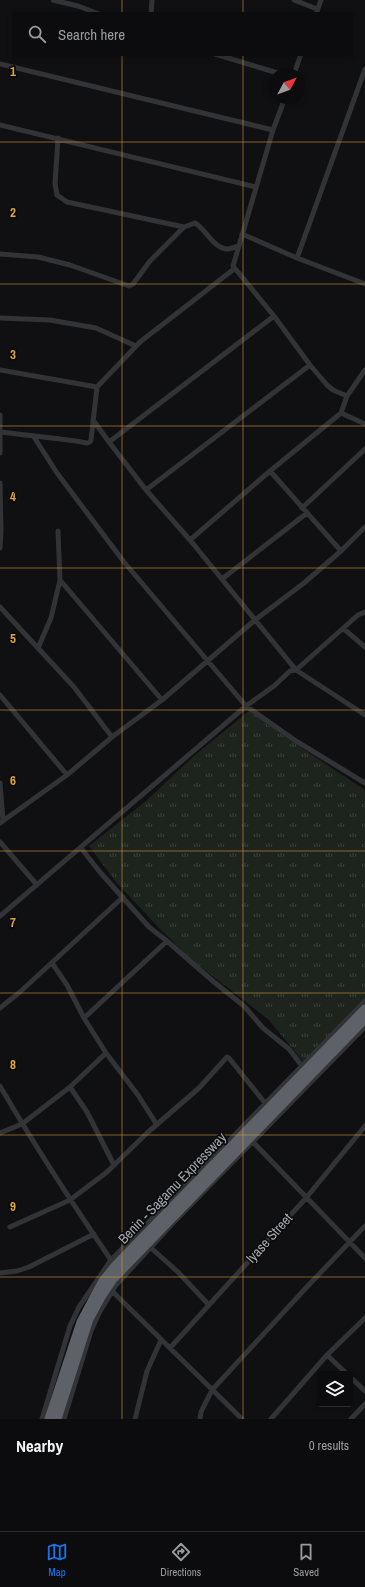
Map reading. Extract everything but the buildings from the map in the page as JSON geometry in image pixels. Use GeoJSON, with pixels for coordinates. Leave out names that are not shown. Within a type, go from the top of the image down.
{"type":"FeatureCollection","features":[{"type":"Feature","properties":{"kind":"highway","name":"Benin - Sagamu Expressway"},"geometry":{"type":"LineString","coordinates":[[49,1419],[81,1322],[91,1301],[111,1271],[365,1009]]}},
{"type":"Feature","properties":{"kind":"highway"},"geometry":{"type":"LineString","coordinates":[[56,1419],[89,1319],[101,1296],[113,1279],[365,1026]]}},
{"type":"Feature","properties":{"kind":"street"},"geometry":{"type":"LineString","coordinates":[[53,0],[78,3],[95,12]]}},
{"type":"Feature","properties":{"kind":"street"},"geometry":{"type":"LineString","coordinates":[[151,12],[152,0]]}},
{"type":"Feature","properties":{"kind":"street"},"geometry":{"type":"LineString","coordinates":[[294,0],[317,12],[321,0]]}},
{"type":"Feature","properties":{"kind":"street"},"geometry":{"type":"LineString","coordinates":[[222,56],[269,70]]}},
{"type":"Feature","properties":{"kind":"street"},"geometry":{"type":"LineString","coordinates":[[296,68],[300,56]]}},
{"type":"Feature","properties":{"kind":"street"},"geometry":{"type":"LineString","coordinates":[[0,64],[273,130]]}},
{"type":"Feature","properties":{"kind":"street"},"geometry":{"type":"LineString","coordinates":[[297,258],[365,69]]}},
{"type":"Feature","properties":{"kind":"street"},"geometry":{"type":"LineString","coordinates":[[283,104],[273,130],[233,261],[233,266],[274,316],[326,385],[347,396]]}},
{"type":"Feature","properties":{"kind":"street"},"geometry":{"type":"LineString","coordinates":[[0,125],[256,187]]}},
{"type":"Feature","properties":{"kind":"street"},"geometry":{"type":"LineString","coordinates":[[58,138],[55,184],[57,195],[67,202],[184,227]]}},
{"type":"Feature","properties":{"kind":"street"},"geometry":{"type":"LineString","coordinates":[[0,254],[38,257],[70,265],[129,286],[133,284],[150,261],[184,227],[196,223],[214,242],[221,247],[228,249],[238,246]]}},
{"type":"Feature","properties":{"kind":"street"},"geometry":{"type":"LineString","coordinates":[[242,234],[297,258],[365,284]]}},
{"type":"Feature","properties":{"kind":"street"},"geometry":{"type":"LineString","coordinates":[[1,432],[34,437],[58,438],[87,443],[91,440],[97,386],[136,346],[234,268]]}},
{"type":"Feature","properties":{"kind":"street"},"geometry":{"type":"LineString","coordinates":[[109,442],[274,316]]}},
{"type":"Feature","properties":{"kind":"street"},"geometry":{"type":"LineString","coordinates":[[0,318],[50,320],[96,328],[136,346]]}},
{"type":"Feature","properties":{"kind":"street"},"geometry":{"type":"LineString","coordinates":[[146,490],[310,365]]}},
{"type":"Feature","properties":{"kind":"street"},"geometry":{"type":"LineString","coordinates":[[0,370],[97,386]]}},
{"type":"Feature","properties":{"kind":"street"},"geometry":{"type":"LineString","coordinates":[[190,540],[270,470],[341,413],[347,396],[365,370]]}},
{"type":"Feature","properties":{"kind":"street"},"geometry":{"type":"LineString","coordinates":[[341,413],[365,424]]}},
{"type":"Feature","properties":{"kind":"street"},"geometry":{"type":"LineString","coordinates":[[0,415],[0,453]]}},
{"type":"Feature","properties":{"kind":"street"},"geometry":{"type":"LineString","coordinates":[[93,420],[146,490],[190,540],[296,670],[365,715]]}},
{"type":"Feature","properties":{"kind":"street"},"geometry":{"type":"LineString","coordinates":[[34,437],[57,473],[124,562],[209,660],[246,706],[296,741],[365,783]]}},
{"type":"Feature","properties":{"kind":"street"},"geometry":{"type":"LineString","coordinates":[[302,508],[365,449]]}},
{"type":"Feature","properties":{"kind":"street"},"geometry":{"type":"LineString","coordinates":[[270,470],[341,551]]}},
{"type":"Feature","properties":{"kind":"street"},"geometry":{"type":"LineString","coordinates":[[0,483],[0,548]]}},
{"type":"Feature","properties":{"kind":"street"},"geometry":{"type":"LineString","coordinates":[[222,579],[307,513]]}},
{"type":"Feature","properties":{"kind":"street"},"geometry":{"type":"LineString","coordinates":[[2,822],[67,775],[112,737],[162,700],[255,620],[304,583],[341,551],[365,527]]}},
{"type":"Feature","properties":{"kind":"street"},"geometry":{"type":"LineString","coordinates":[[38,648],[51,618],[60,580],[58,531]]}},
{"type":"Feature","properties":{"kind":"street"},"geometry":{"type":"LineString","coordinates":[[60,580],[162,700]]}},
{"type":"Feature","properties":{"kind":"street"},"geometry":{"type":"LineString","coordinates":[[0,607],[74,687],[112,737]]}},
{"type":"Feature","properties":{"kind":"street"},"geometry":{"type":"LineString","coordinates":[[0,916],[37,886],[246,706],[274,686],[290,671],[296,670],[358,615],[365,612]]}},
{"type":"Feature","properties":{"kind":"street"},"geometry":{"type":"LineString","coordinates":[[344,629],[365,647]]}},
{"type":"Feature","properties":{"kind":"street"},"geometry":{"type":"LineString","coordinates":[[0,695],[67,775]]}},
{"type":"Feature","properties":{"kind":"street"},"geometry":{"type":"LineString","coordinates":[[0,784],[2,822]]}},
{"type":"Feature","properties":{"kind":"street"},"geometry":{"type":"LineString","coordinates":[[0,842],[15,862],[37,886]]}},
{"type":"Feature","properties":{"kind":"street"},"geometry":{"type":"LineString","coordinates":[[81,848],[99,871],[149,927],[168,941],[214,982],[244,1006],[263,1028],[289,1049],[302,1066]]}},
{"type":"Feature","properties":{"kind":"street"},"geometry":{"type":"LineString","coordinates":[[0,1008],[20,992],[123,897]]}},
{"type":"Feature","properties":{"kind":"street"},"geometry":{"type":"LineString","coordinates":[[84,1018],[168,941]]}},
{"type":"Feature","properties":{"kind":"street"},"geometry":{"type":"LineString","coordinates":[[52,962],[106,1053],[138,1095],[157,1124]]}},
{"type":"Feature","properties":{"kind":"street"},"geometry":{"type":"LineString","coordinates":[[42,1419],[70,1326],[79,1307],[111,1260],[365,1001]]}},
{"type":"Feature","properties":{"kind":"street"},"geometry":{"type":"LineString","coordinates":[[64,1419],[91,1331],[99,1313],[112,1291],[125,1274],[365,1026]]}},
{"type":"Feature","properties":{"kind":"street"},"geometry":{"type":"LineString","coordinates":[[0,1133],[22,1124],[70,1088],[106,1053]]}},
{"type":"Feature","properties":{"kind":"street"},"geometry":{"type":"LineString","coordinates":[[10,1227],[70,1200],[107,1172],[147,1133],[198,1088],[227,1057],[265,1103]]}},
{"type":"Feature","properties":{"kind":"street"},"geometry":{"type":"LineString","coordinates":[[0,1086],[70,1200],[111,1260]]}},
{"type":"Feature","properties":{"kind":"street"},"geometry":{"type":"LineString","coordinates":[[70,1088],[87,1112],[114,1165]]}},
{"type":"Feature","properties":{"kind":"street","name":"Iyase Street"},"geometry":{"type":"LineString","coordinates":[[170,1348],[306,1198],[365,1126]]}},
{"type":"Feature","properties":{"kind":"street"},"geometry":{"type":"LineString","coordinates":[[253,1142],[365,1258]]}},
{"type":"Feature","properties":{"kind":"street"},"geometry":{"type":"LineString","coordinates":[[200,1419],[201,1412],[212,1390],[365,1226]]}},
{"type":"Feature","properties":{"kind":"street"},"geometry":{"type":"LineString","coordinates":[[0,1273],[17,1271],[29,1267],[94,1234]]}},
{"type":"Feature","properties":{"kind":"street"},"geometry":{"type":"LineString","coordinates":[[150,1247],[178,1272],[209,1305]]}},
{"type":"Feature","properties":{"kind":"street"},"geometry":{"type":"LineString","coordinates":[[112,1291],[242,1419]]}},
{"type":"Feature","properties":{"kind":"street"},"geometry":{"type":"LineString","coordinates":[[271,1419],[327,1355],[365,1318]]}},
{"type":"Feature","properties":{"kind":"street"},"geometry":{"type":"LineString","coordinates":[[135,1419],[147,1371],[162,1340]]}},
{"type":"Feature","properties":{"kind":"street"},"geometry":{"type":"LineString","coordinates":[[327,1355],[344,1371]]}},
{"type":"Feature","properties":{"kind":"street"},"geometry":{"type":"LineString","coordinates":[[353,1380],[365,1391]]}},
{"type":"Feature","properties":{"kind":"street"},"geometry":{"type":"LineString","coordinates":[[352,1419],[365,1404]]}},
{"type":"Feature","properties":{"kind":"green space"},"geometry":{"type":"Polygon","coordinates":[[[249,711],[365,790],[365,1007],[306,1065],[269,1020],[191,959],[158,927],[116,882],[89,846],[146,801],[194,756],[249,711]]]}}]}
